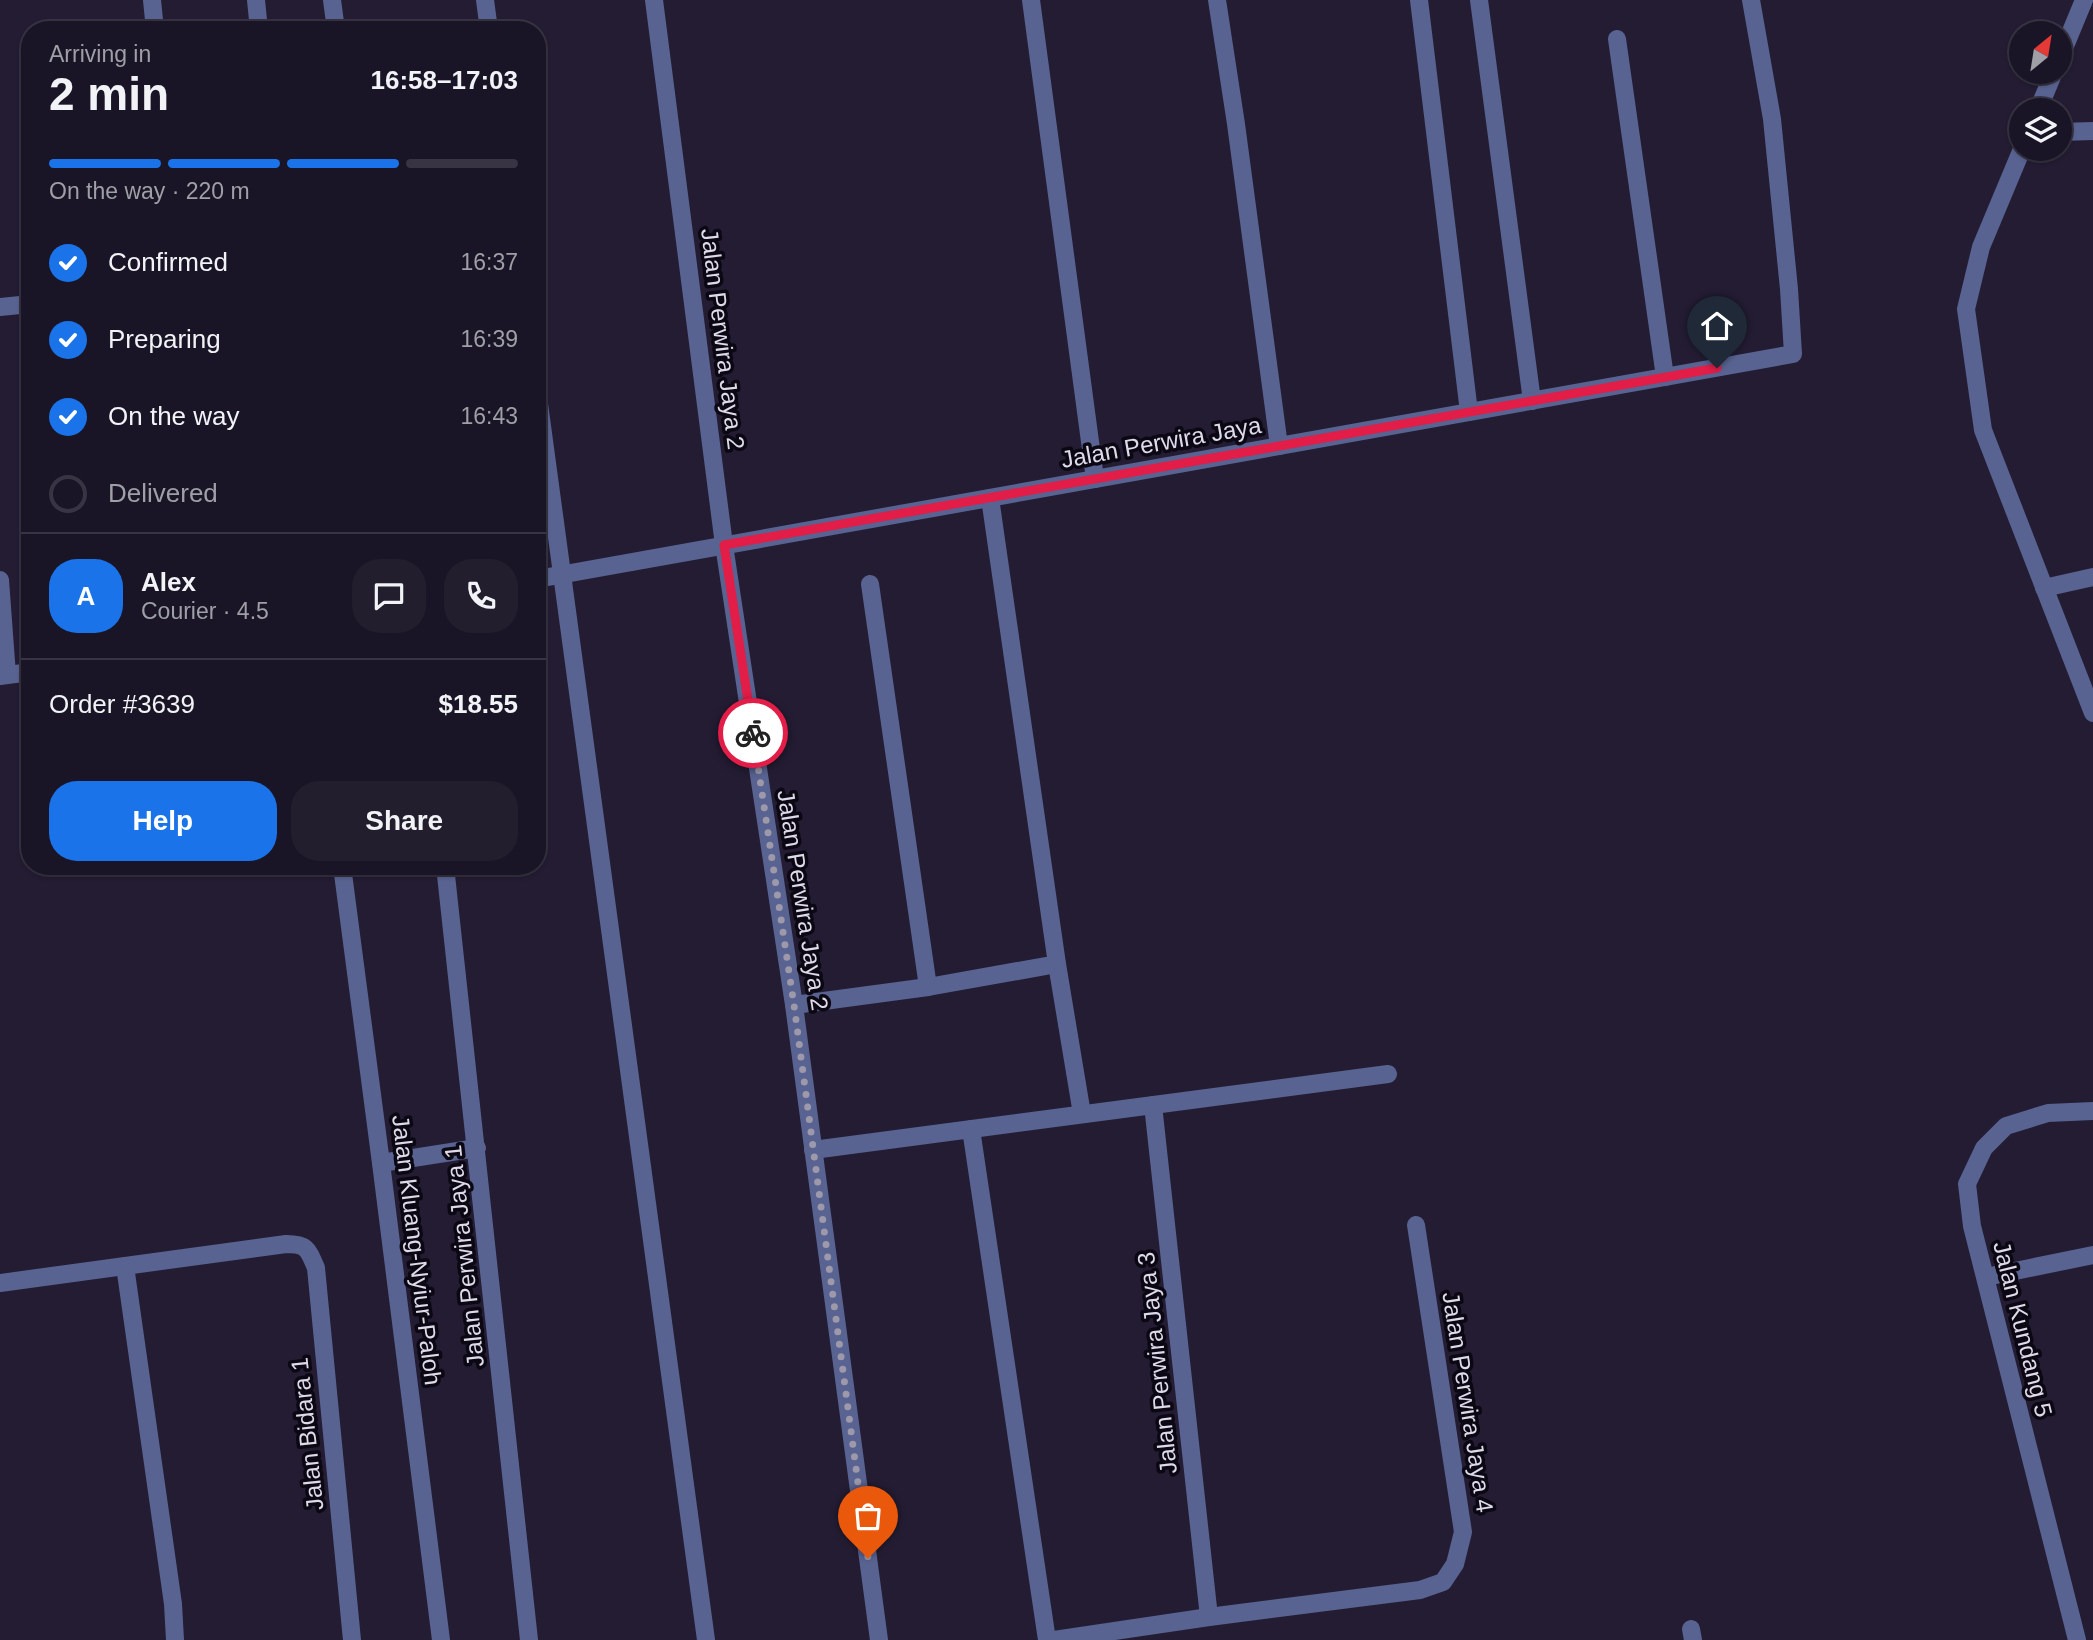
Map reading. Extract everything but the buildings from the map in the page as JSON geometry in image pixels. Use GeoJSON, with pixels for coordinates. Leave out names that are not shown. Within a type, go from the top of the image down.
{"type":"FeatureCollection","features":[{"type":"Feature","properties":{"kind":"street"},"geometry":{"type":"LineString","coordinates":[[152,0],[154,21]]}},
{"type":"Feature","properties":{"kind":"street"},"geometry":{"type":"LineString","coordinates":[[256,0],[258,21]]}},
{"type":"Feature","properties":{"kind":"street"},"geometry":{"type":"LineString","coordinates":[[331,0],[334,21]]}},
{"type":"Feature","properties":{"kind":"street"},"geometry":{"type":"LineString","coordinates":[[485,0],[488,21]]}},
{"type":"Feature","properties":{"kind":"street","name":"Jalan Perwira Jaya 2"},"geometry":{"type":"LineString","coordinates":[[654,0],[724,545],[794,1005],[879,1640]]}},
{"type":"Feature","properties":{"kind":"street"},"geometry":{"type":"LineString","coordinates":[[1031,0],[1095,479]]}},
{"type":"Feature","properties":{"kind":"street"},"geometry":{"type":"LineString","coordinates":[[1217,0],[1279,446]]}},
{"type":"Feature","properties":{"kind":"street"},"geometry":{"type":"LineString","coordinates":[[1419,0],[1469,412]]}},
{"type":"Feature","properties":{"kind":"street"},"geometry":{"type":"LineString","coordinates":[[1479,0],[1532,401]]}},
{"type":"Feature","properties":{"kind":"street","name":"Jalan Perwira Jaya"},"geometry":{"type":"LineString","coordinates":[[546,578],[1794,354],[1772,119],[1751,0]]}},
{"type":"Feature","properties":{"kind":"street"},"geometry":{"type":"LineString","coordinates":[[2072,29],[2084,0]]}},
{"type":"Feature","properties":{"kind":"street"},"geometry":{"type":"LineString","coordinates":[[1617,39],[1665,376]]}},
{"type":"Feature","properties":{"kind":"street"},"geometry":{"type":"LineString","coordinates":[[2072,132],[2093,131]]}},
{"type":"Feature","properties":{"kind":"street"},"geometry":{"type":"LineString","coordinates":[[2017,161],[1981,247],[1966,309],[1983,430],[2093,713]]}},
{"type":"Feature","properties":{"kind":"street"},"geometry":{"type":"LineString","coordinates":[[0,307],[21,305]]}},
{"type":"Feature","properties":{"kind":"street"},"geometry":{"type":"LineString","coordinates":[[546,456],[706,1640]]}},
{"type":"Feature","properties":{"kind":"street"},"geometry":{"type":"LineString","coordinates":[[990,498],[1057,964],[1082,1114]]}},
{"type":"Feature","properties":{"kind":"street"},"geometry":{"type":"LineString","coordinates":[[2044,588],[2093,577]]}},
{"type":"Feature","properties":{"kind":"street"},"geometry":{"type":"LineString","coordinates":[[0,580],[4,676]]}},
{"type":"Feature","properties":{"kind":"street"},"geometry":{"type":"LineString","coordinates":[[870,584],[928,987]]}},
{"type":"Feature","properties":{"kind":"street","name":"Jalan Kluang-Nyiur-Paloh"},"geometry":{"type":"LineString","coordinates":[[343,875],[441,1640]]}},
{"type":"Feature","properties":{"kind":"street","name":"Jalan Perwira Jaya 1"},"geometry":{"type":"LineString","coordinates":[[446,875],[529,1640]]}},
{"type":"Feature","properties":{"kind":"street"},"geometry":{"type":"LineString","coordinates":[[794,1005],[928,987],[1057,964]]}},
{"type":"Feature","properties":{"kind":"street"},"geometry":{"type":"LineString","coordinates":[[813,1150],[1388,1074]]}},
{"type":"Feature","properties":{"kind":"street","name":"Jalan Perwira Jaya 3"},"geometry":{"type":"LineString","coordinates":[[1153,1105],[1209,1617]]}},
{"type":"Feature","properties":{"kind":"street","name":"Jalan Kundang 5"},"geometry":{"type":"LineString","coordinates":[[2077,1640],[1972,1226],[1967,1184],[1984,1148],[2006,1126],[2048,1113],[2093,1111]]}},
{"type":"Feature","properties":{"kind":"street"},"geometry":{"type":"LineString","coordinates":[[971,1129],[1047,1640]]}},
{"type":"Feature","properties":{"kind":"street"},"geometry":{"type":"LineString","coordinates":[[382,1163],[477,1148]]}},
{"type":"Feature","properties":{"kind":"street","name":"Jalan Perwira Jaya 4"},"geometry":{"type":"LineString","coordinates":[[1209,1617],[1420,1590],[1443,1582],[1455,1564],[1463,1532],[1416,1225]]}},
{"type":"Feature","properties":{"kind":"street","name":"Jalan Bidara 1"},"geometry":{"type":"LineString","coordinates":[[125,1266],[286,1244],[299,1244],[309,1250],[316,1268],[352,1640]]}},
{"type":"Feature","properties":{"kind":"street"},"geometry":{"type":"LineString","coordinates":[[1986,1277],[2093,1255]]}},
{"type":"Feature","properties":{"kind":"street"},"geometry":{"type":"LineString","coordinates":[[0,1283],[125,1266],[173,1604],[175,1640]]}},
{"type":"Feature","properties":{"kind":"street"},"geometry":{"type":"LineString","coordinates":[[1054,1640],[1209,1617]]}},
{"type":"Feature","properties":{"kind":"way so far"},"geometry":{"type":"LineString","coordinates":[[753,733],[794,1005],[868,1558]]}},
{"type":"Feature","properties":{"kind":"route"},"geometry":{"type":"LineString","coordinates":[[753,733],[724,545],[1717,368]]}}]}
